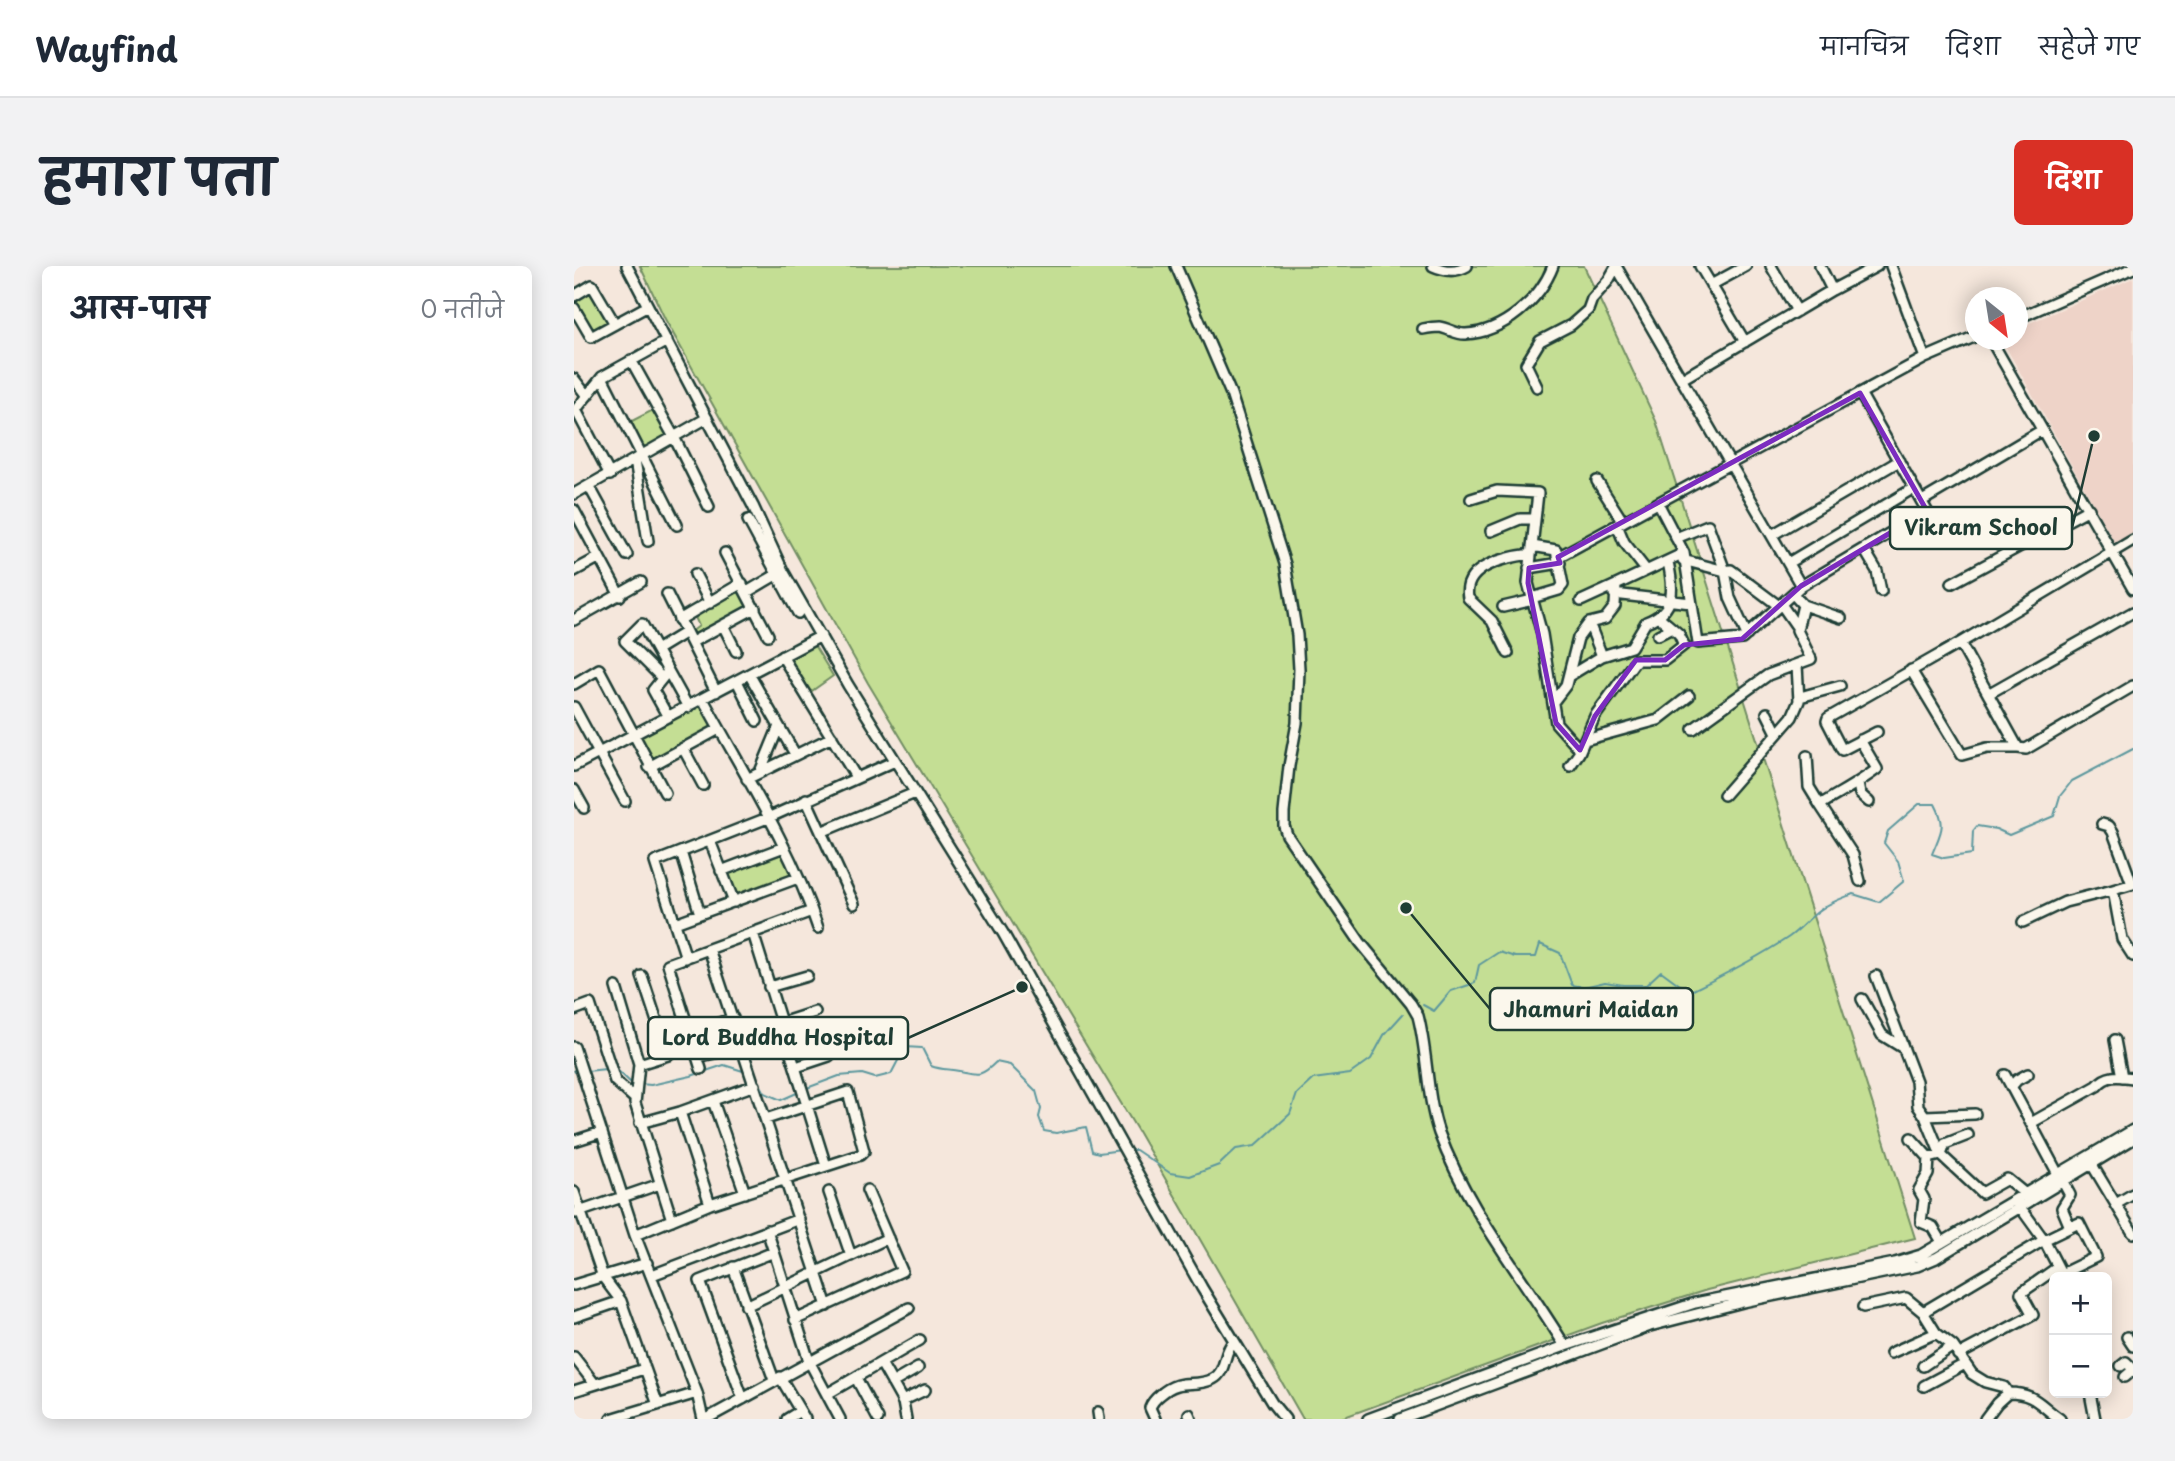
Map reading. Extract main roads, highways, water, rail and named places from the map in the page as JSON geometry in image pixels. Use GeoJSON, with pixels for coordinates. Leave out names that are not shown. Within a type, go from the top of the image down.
{"type":"FeatureCollection","features":[{"type":"Feature","properties":{"kind":"waterway"},"geometry":{"type":"LineString","coordinates":[[1423,1005],[1434,1011],[1451,991],[1475,983],[1479,965],[1499,952],[1515,957],[1536,957],[1540,944],[1560,953],[1572,985],[1584,987],[1605,982],[1646,985],[1661,971],[1680,985],[1693,990],[1778,944],[1833,902],[1853,894],[1879,902],[1904,881],[1898,861],[1884,843],[1888,831],[1919,804],[1935,804],[1941,818],[1940,834],[1932,854],[1944,858],[1972,854],[1973,831],[1977,826],[1996,829],[2009,835],[2054,816],[2060,796],[2072,781],[2133,749]]}},
{"type":"Feature","properties":{"kind":"waterway"},"geometry":{"type":"LineString","coordinates":[[1131,1150],[1136,1150],[1170,1173],[1190,1176],[1219,1165],[1236,1149],[1255,1146],[1290,1114],[1297,1094],[1313,1079],[1350,1074],[1371,1059],[1384,1035],[1403,1014]]}},
{"type":"Feature","properties":{"kind":"waterway"},"geometry":{"type":"LineString","coordinates":[[807,1088],[839,1076],[862,1074],[875,1078],[891,1074],[905,1047],[922,1048],[931,1066],[942,1069],[979,1074],[996,1062],[1010,1065],[1036,1091],[1041,1109],[1039,1117],[1044,1131],[1056,1133],[1086,1127],[1092,1151],[1099,1153],[1121,1150]]}},
{"type":"Feature","properties":{"kind":"waterway"},"geometry":{"type":"LineString","coordinates":[[640,1084],[651,1085],[691,1076],[724,1065],[746,1072]]}},
{"type":"Feature","properties":{"kind":"waterway"},"geometry":{"type":"LineString","coordinates":[[615,1068],[630,1082],[635,1083]]}},
{"type":"Feature","properties":{"kind":"waterway"},"geometry":{"type":"LineString","coordinates":[[587,1071],[606,1069]]}},
{"type":"Feature","properties":{"kind":"waterway"},"geometry":{"type":"LineString","coordinates":[[574,1070],[578,1072]]}},
{"type":"Feature","properties":{"kind":"waterway"},"geometry":{"type":"LineString","coordinates":[[757,1078],[765,1093],[781,1100],[799,1092]]}},
{"type":"Feature","properties":{"kind":"place","name":"Vikram School"},"geometry":{"type":"Point","coordinates":[2094,436]}},
{"type":"Feature","properties":{"kind":"place","name":"Jhamuri Maidan"},"geometry":{"type":"Point","coordinates":[1406,908]}},
{"type":"Feature","properties":{"kind":"place","name":"Lord Buddha Hospital"},"geometry":{"type":"Point","coordinates":[1022,987]}}]}
